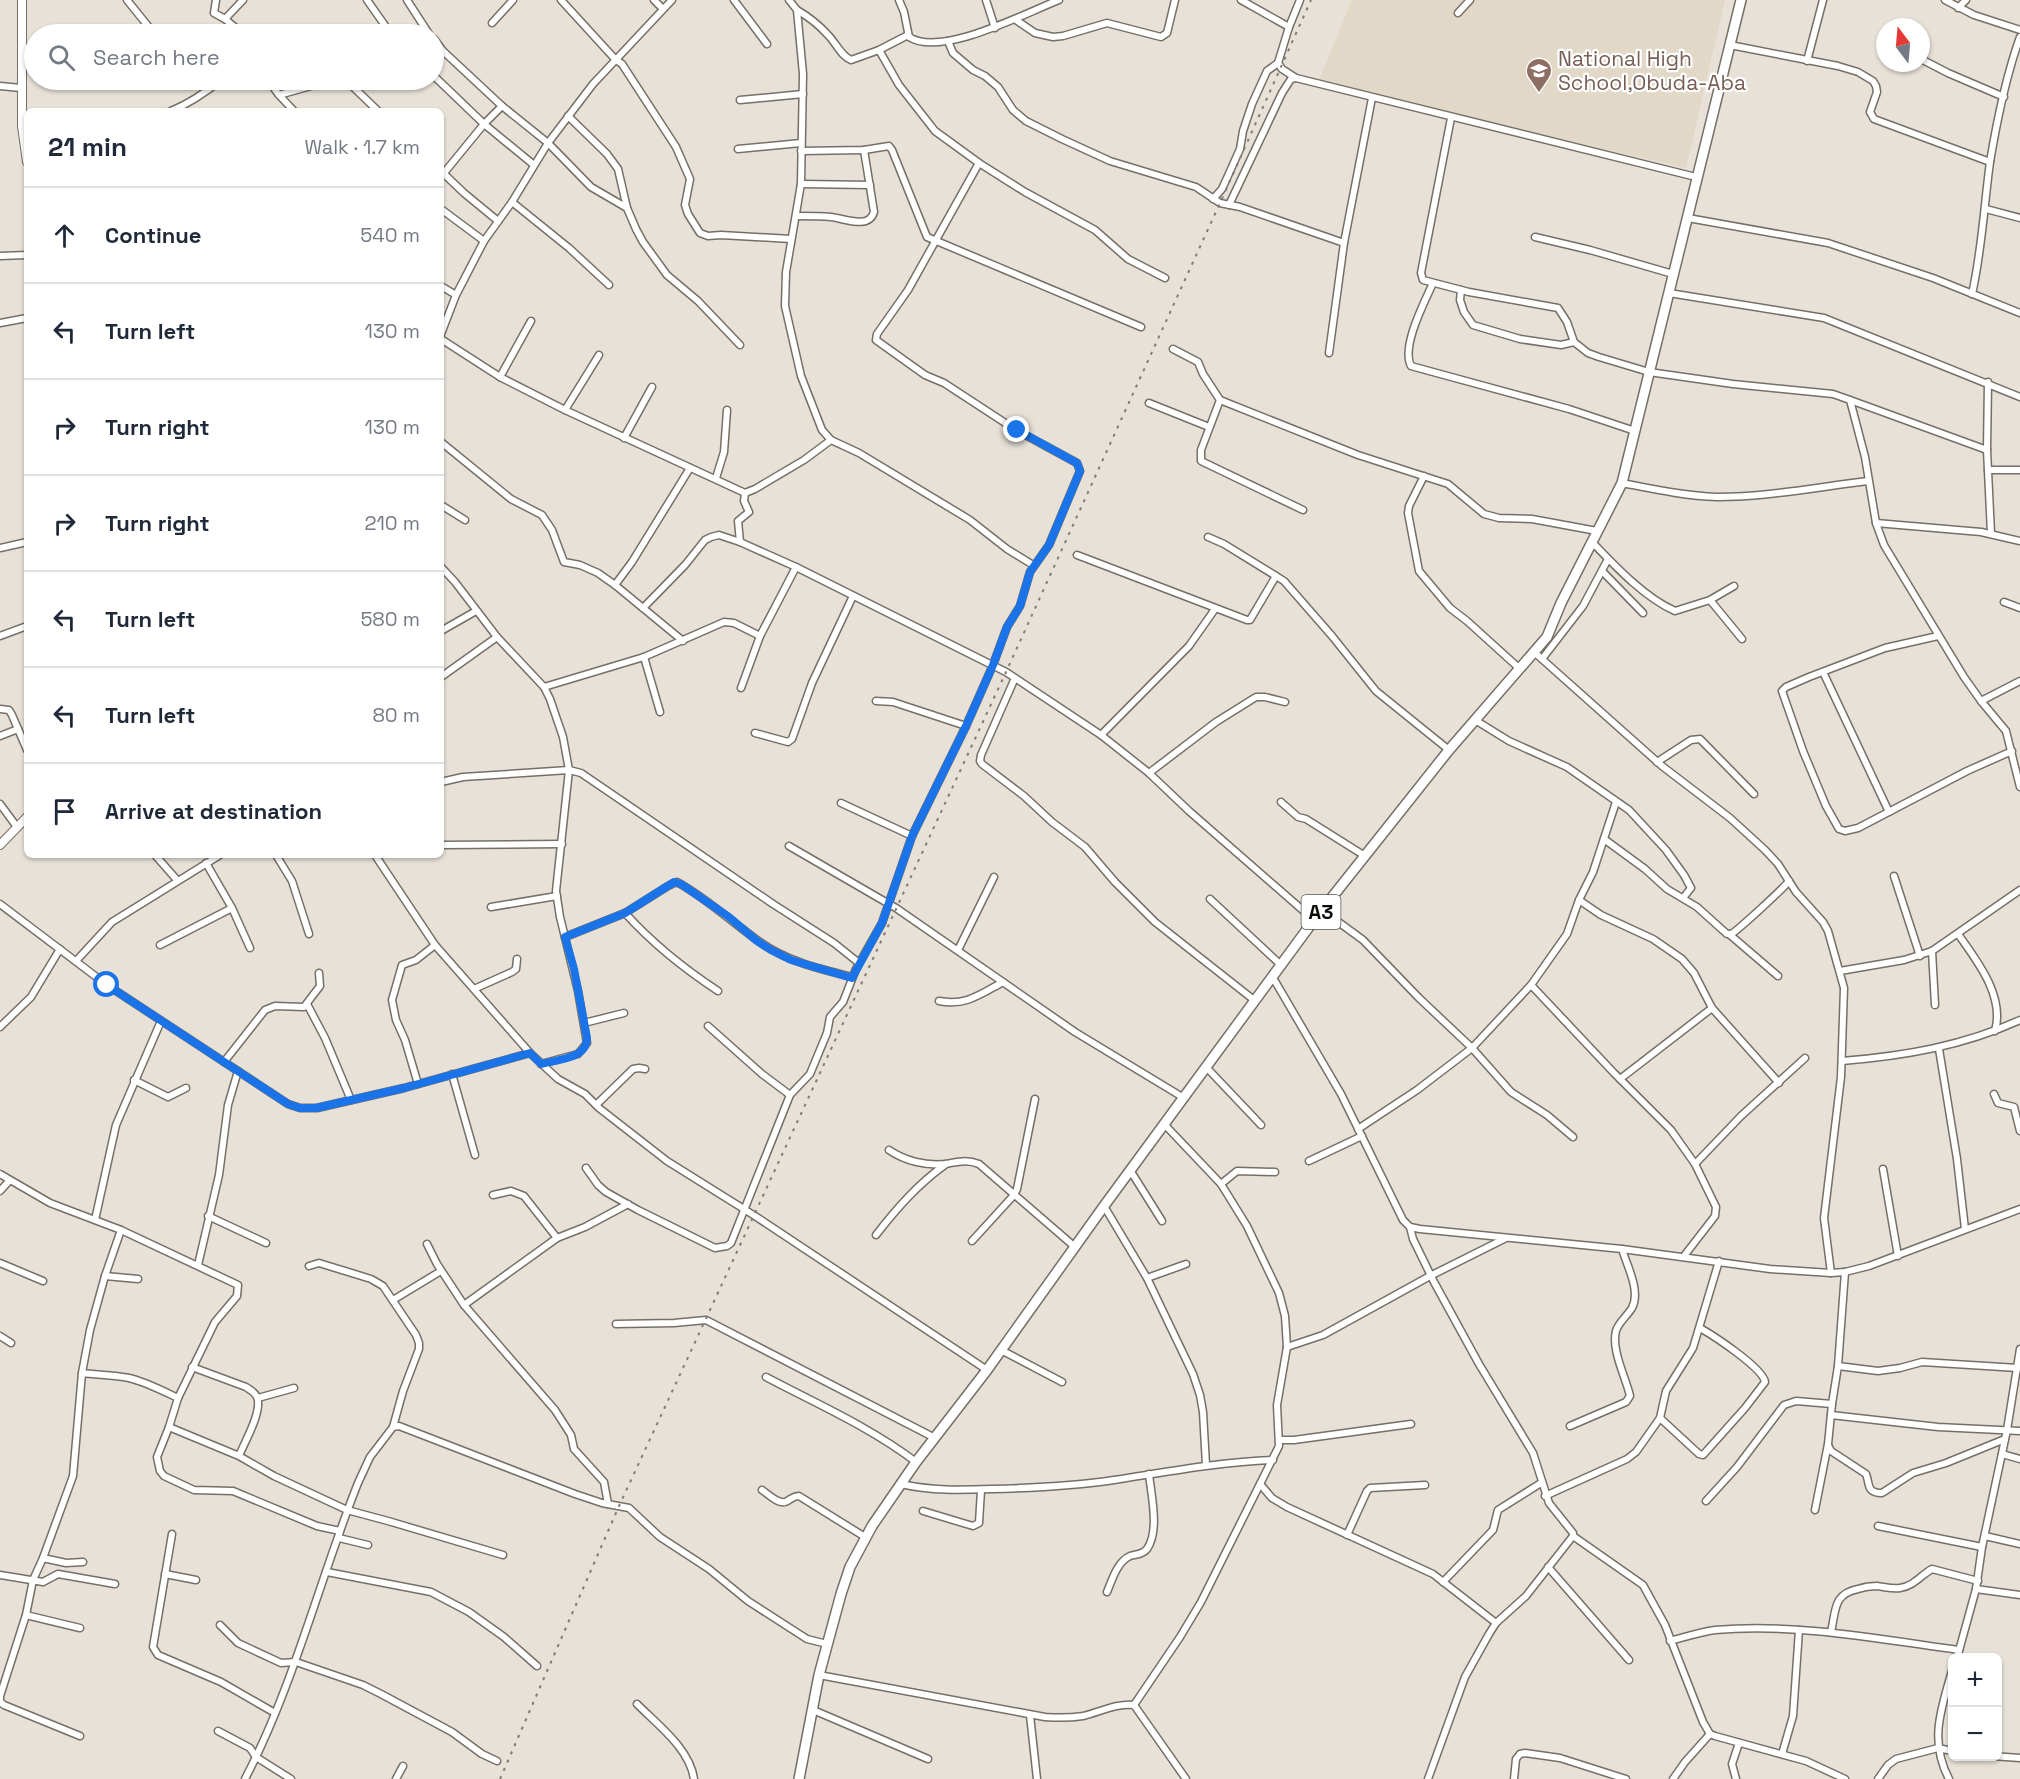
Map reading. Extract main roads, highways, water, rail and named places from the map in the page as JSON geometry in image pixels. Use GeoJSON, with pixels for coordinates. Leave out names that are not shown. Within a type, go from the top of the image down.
{"type":"FeatureCollection","features":[{"type":"Feature","properties":{"kind":"highway","name":"A3"},"geometry":{"type":"LineString","coordinates":[[799,1779],[827,1644],[850,1568],[866,1537],[916,1462],[987,1370],[1130,1170],[1314,920],[1449,750],[1520,669],[1538,656],[1561,603],[1622,483],[1741,0]]}},
{"type":"Feature","properties":{"kind":"main road"},"geometry":{"type":"LineString","coordinates":[[22,0],[21,88],[24,140]]}},
{"type":"Feature","properties":{"kind":"main road"},"geometry":{"type":"LineString","coordinates":[[0,845],[24,820]]}},
{"type":"Feature","properties":{"kind":"railway"},"geometry":{"type":"LineString","coordinates":[[500,1779],[619,1506],[1006,672],[1311,0]]}},
{"type":"Feature","properties":{"kind":"place","name":"National High School,Obuda-Aba"},"geometry":{"type":"Point","coordinates":[1539,94]}}]}
